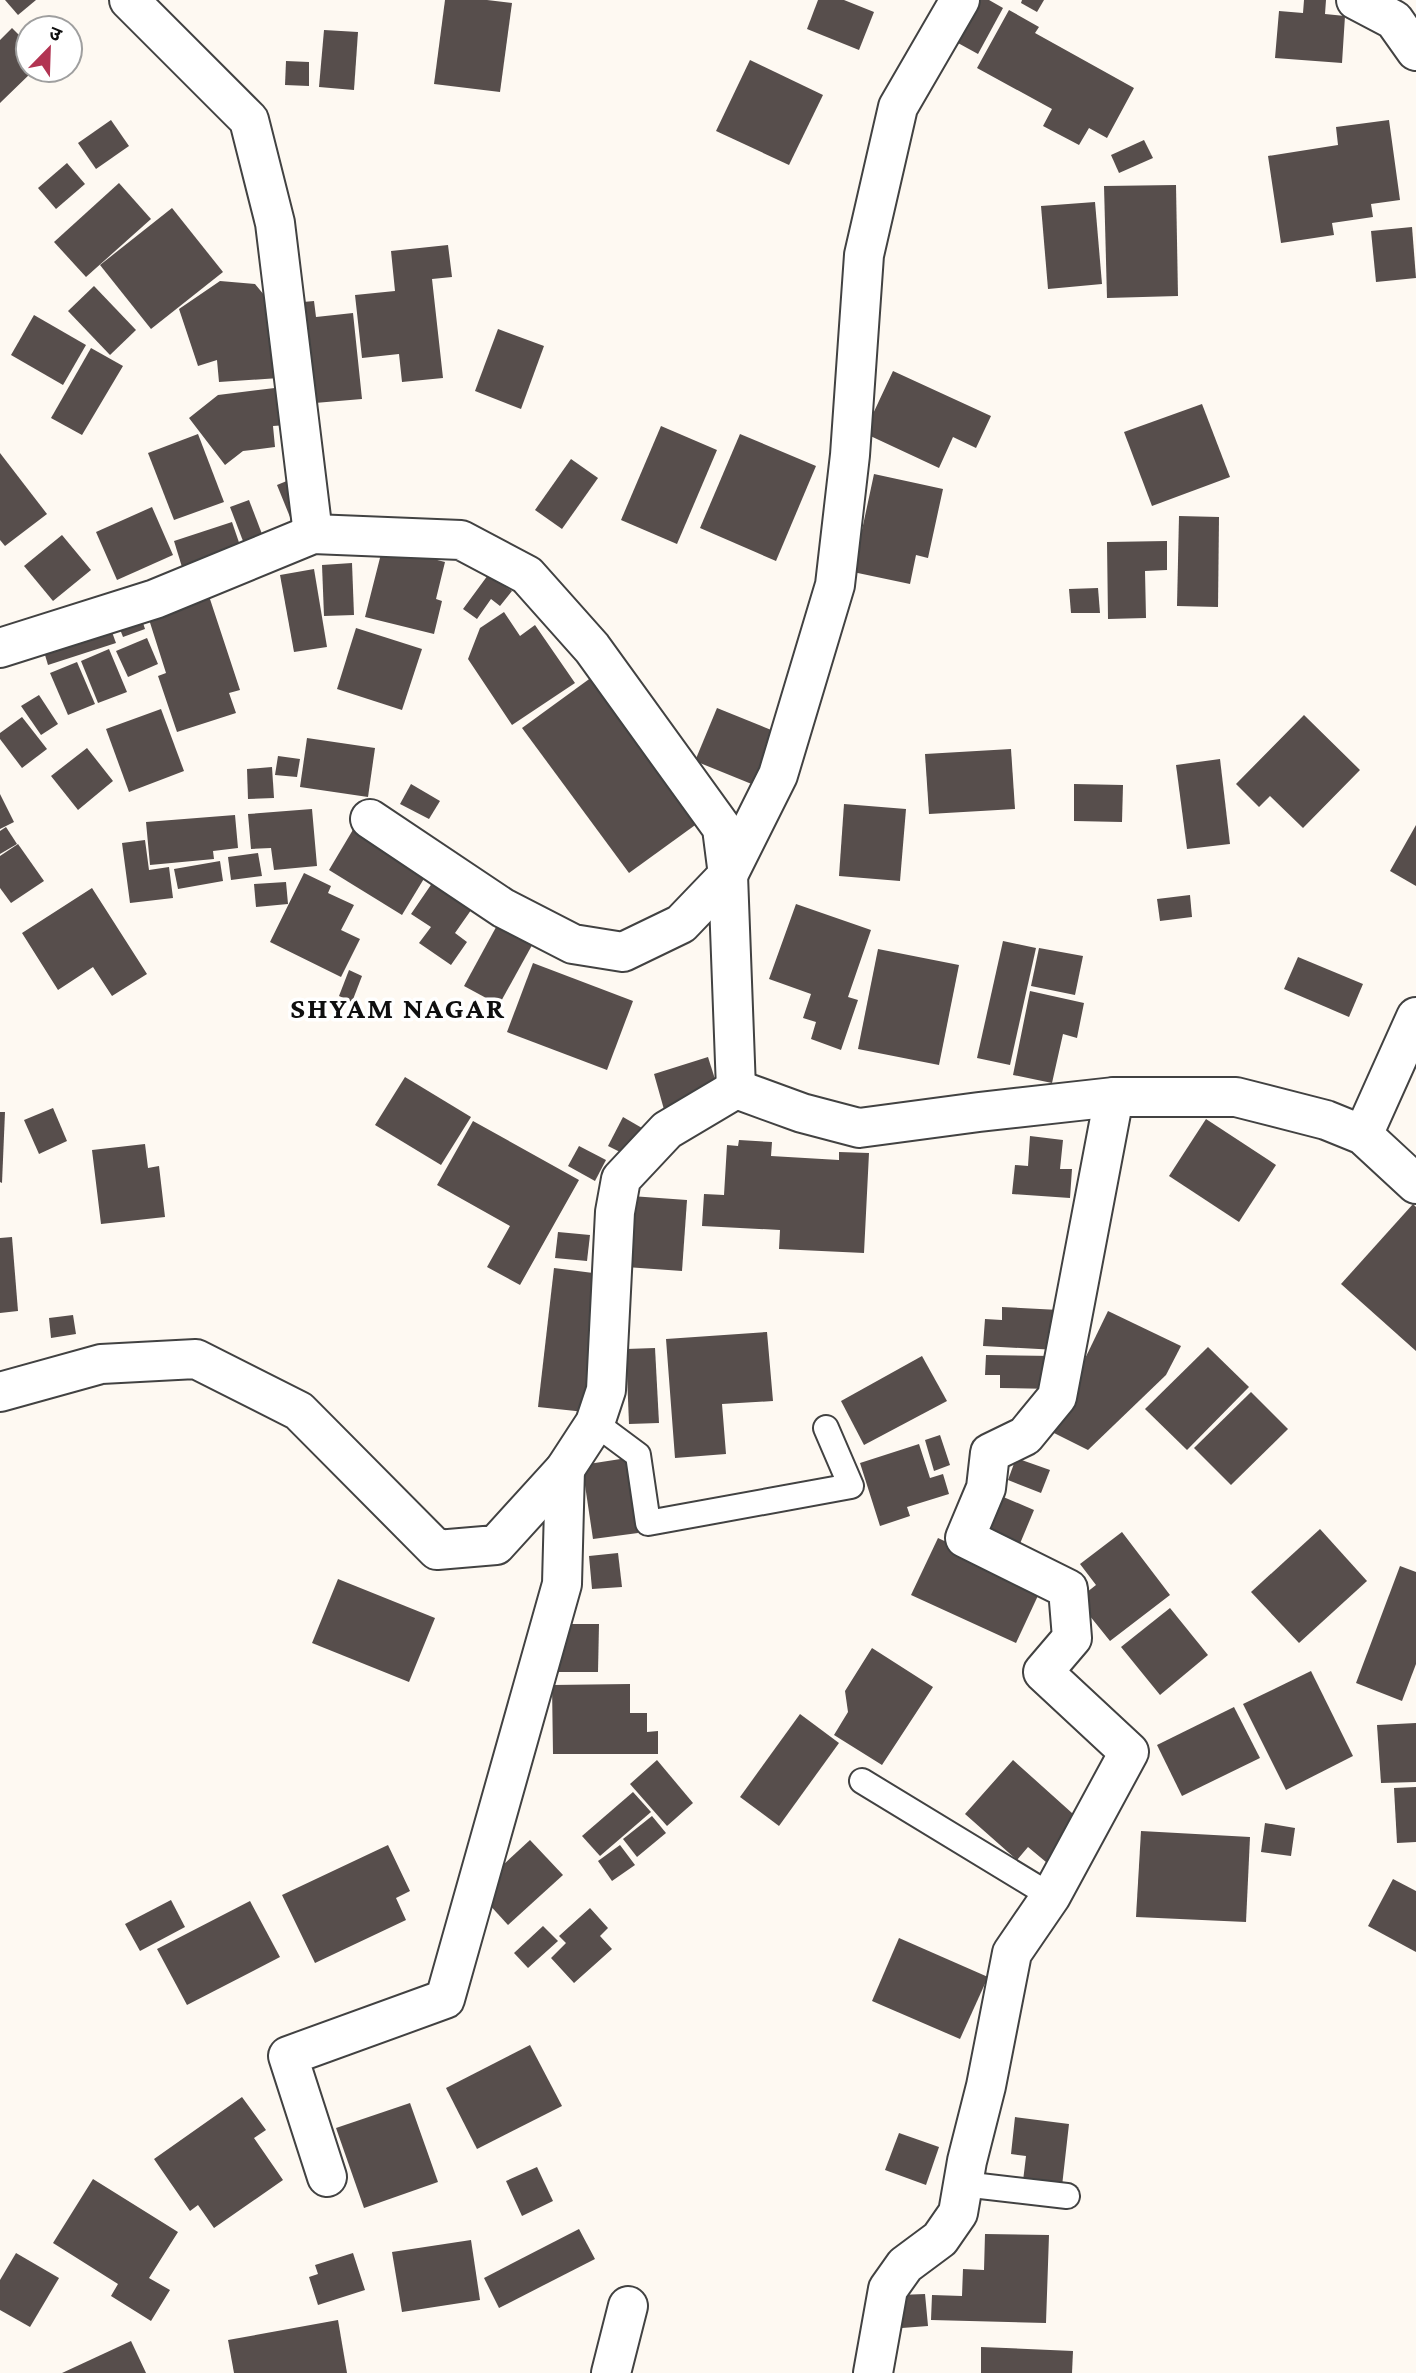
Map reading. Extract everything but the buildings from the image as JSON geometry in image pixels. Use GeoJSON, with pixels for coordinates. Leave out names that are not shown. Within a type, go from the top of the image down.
{"type":"FeatureCollection","features":[{"type":"Feature","properties":{"kind":"street"},"geometry":{"type":"LineString","coordinates":[[129,0],[249,120],[275,223],[313,534]]}},
{"type":"Feature","properties":{"kind":"street"},"geometry":{"type":"LineString","coordinates":[[370,819],[503,908],[573,944],[623,952],[681,924],[728,875],[778,775],[835,585],[850,455],[864,255],[898,107],[960,0]]}},
{"type":"Feature","properties":{"kind":"street"},"geometry":{"type":"LineString","coordinates":[[1356,0],[1394,20],[1416,51]]}},
{"type":"Feature","properties":{"kind":"street"},"geometry":{"type":"LineString","coordinates":[[0,648],[155,599],[313,534],[461,540],[527,575],[592,648],[722,828],[728,875],[736,1088]]}},
{"type":"Feature","properties":{"kind":"street"},"geometry":{"type":"LineString","coordinates":[[1363,1135],[1416,1017]]}},
{"type":"Feature","properties":{"kind":"street"},"geometry":{"type":"LineString","coordinates":[[736,1088],[802,1113],[859,1129],[1114,1097],[1236,1097],[1326,1120],[1363,1135],[1416,1184]]}},
{"type":"Feature","properties":{"kind":"street"},"geometry":{"type":"LineString","coordinates":[[0,1392],[101,1364],[196,1360],[299,1411],[437,1550],[496,1545],[565,1469],[595,1423],[606,1390],[615,1212],[621,1179],[667,1130],[736,1088]]}},
{"type":"Feature","properties":{"kind":"street"},"geometry":{"type":"LineString","coordinates":[[873,2373],[888,2289],[905,2265],[940,2239],[958,2213],[1012,1953],[1051,1896],[1129,1752],[1043,1672],[1072,1638],[1068,1589],[965,1538],[986,1489],[990,1453],[1025,1436],[1057,1397],[1114,1097]]}},
{"type":"Feature","properties":{"kind":"street"},"geometry":{"type":"LineString","coordinates":[[327,2177],[288,2056],[445,1999],[562,1584],[565,1469]]}},
{"type":"Feature","properties":{"kind":"street"},"geometry":{"type":"LineString","coordinates":[[611,2373],[628,2306]]}},
{"type":"Feature","properties":{"kind":"lane"},"geometry":{"type":"LineString","coordinates":[[595,1423],[638,1455],[648,1523],[851,1486],[826,1428]]}},
{"type":"Feature","properties":{"kind":"lane"},"geometry":{"type":"LineString","coordinates":[[862,1781],[1051,1896]]}},
{"type":"Feature","properties":{"kind":"lane"},"geometry":{"type":"LineString","coordinates":[[963,2184],[1067,2196]]}},
{"type":"Feature","properties":{"kind":"district","name":"SHYAM NAGAR"},"geometry":{"type":"Point","coordinates":[398,1007]}}]}
